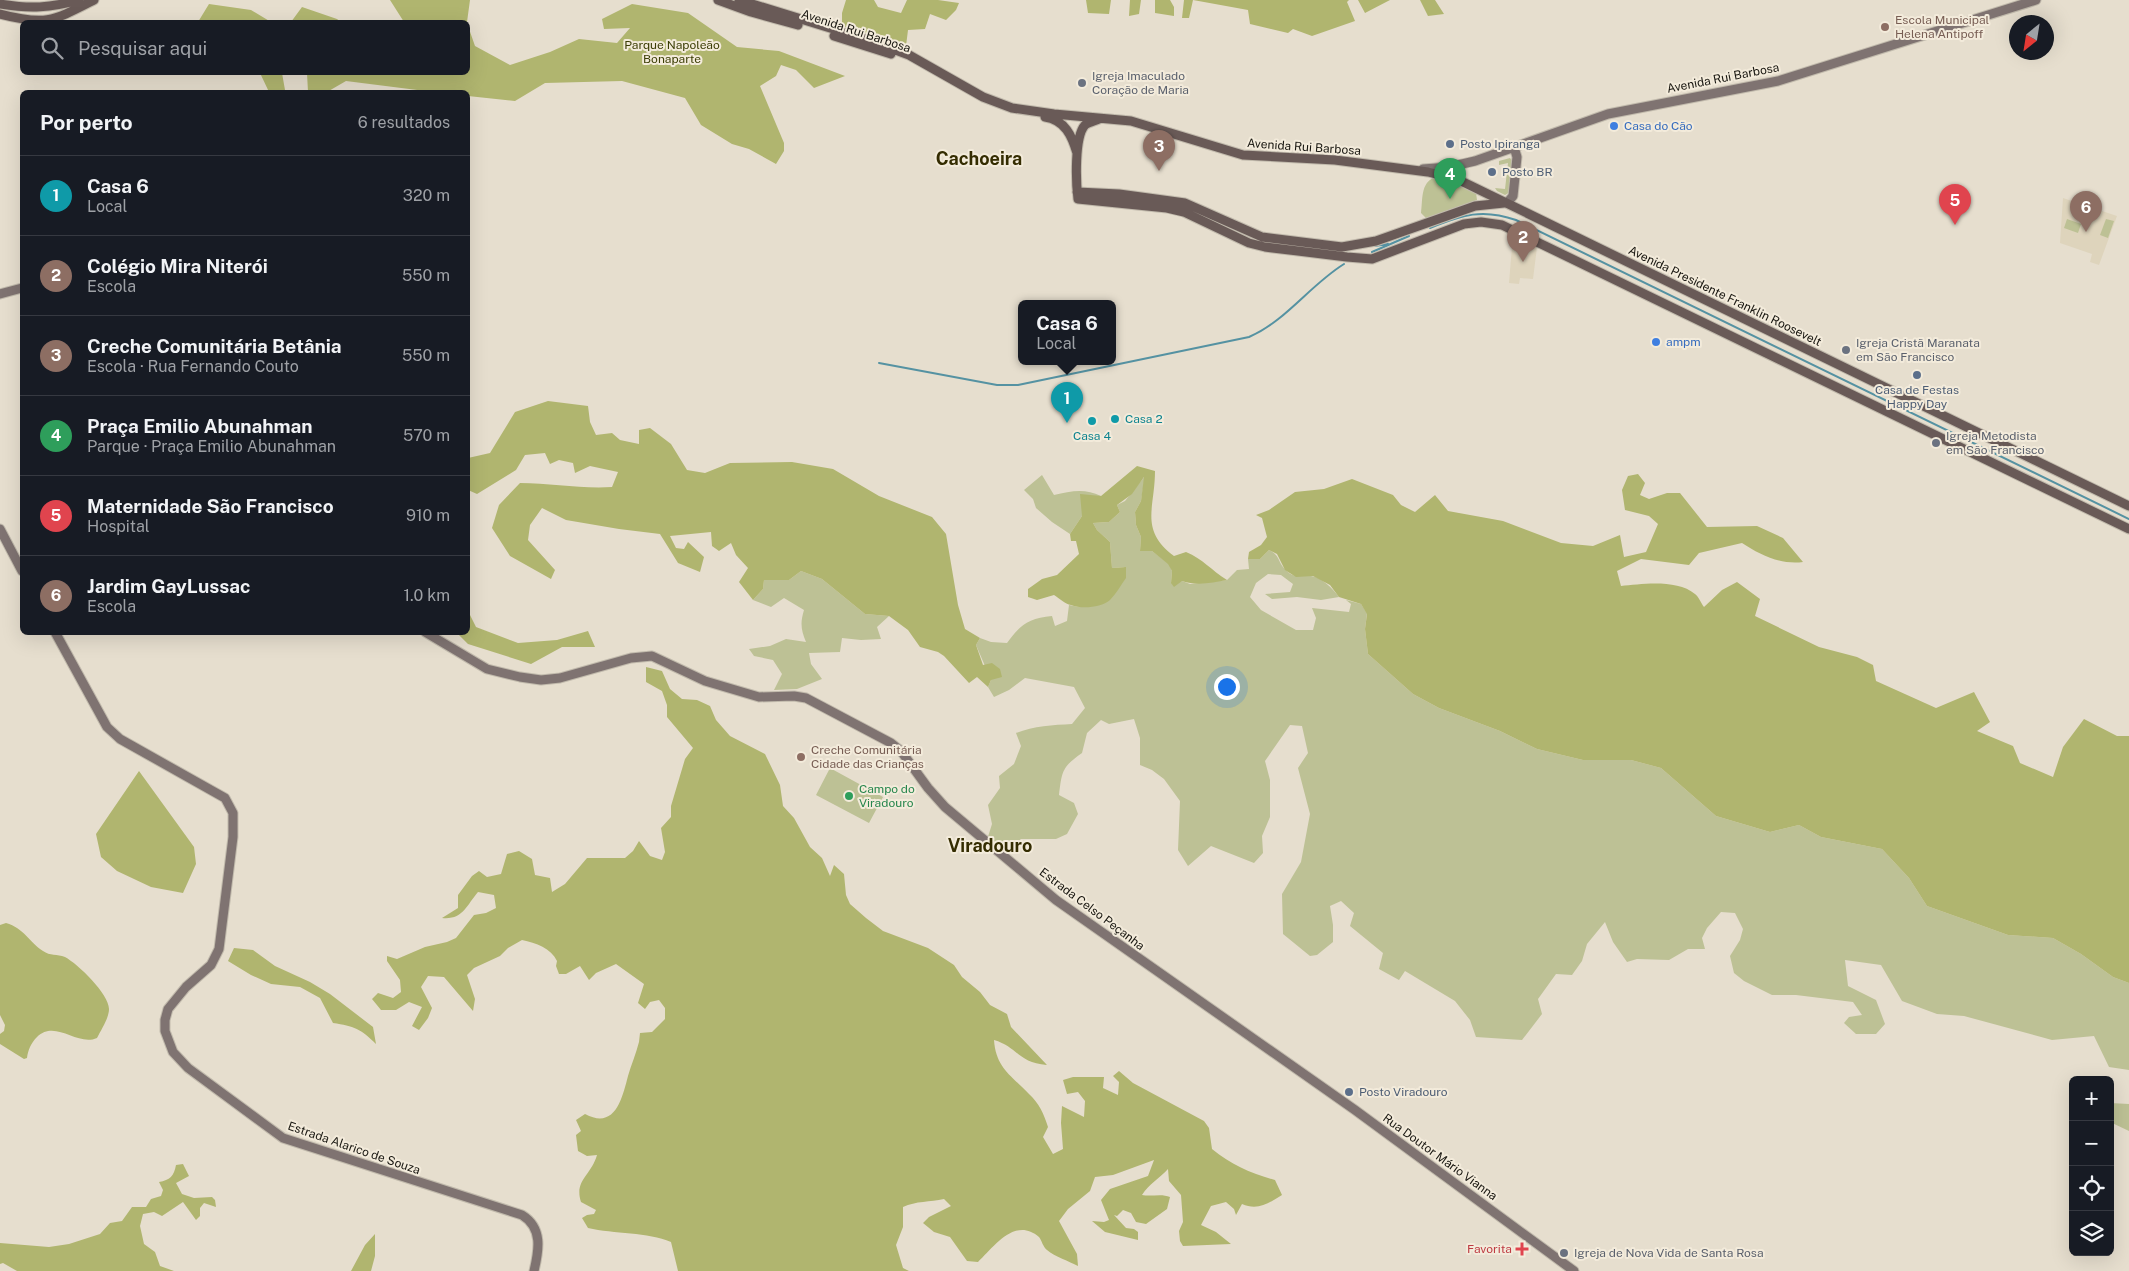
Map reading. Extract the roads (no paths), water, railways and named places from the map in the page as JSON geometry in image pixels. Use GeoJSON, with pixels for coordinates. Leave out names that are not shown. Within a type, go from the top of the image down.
{"type":"FeatureCollection","features":[{"type":"Feature","properties":{"kind":"main road"},"geometry":{"type":"LineString","coordinates":[[0,4],[44,8],[79,0]]}},
{"type":"Feature","properties":{"kind":"main road"},"geometry":{"type":"LineString","coordinates":[[49,20],[94,0]]}},
{"type":"Feature","properties":{"kind":"main road","name":"Avenida Rui Barbosa"},"geometry":{"type":"LineString","coordinates":[[718,0],[751,12],[893,54],[913,62],[981,102],[1009,112],[1052,118],[1065,127],[1072,138],[1077,153]]}},
{"type":"Feature","properties":{"kind":"main road","name":"Avenida Rui Barbosa"},"geometry":{"type":"LineString","coordinates":[[739,0],[866,39],[910,55],[984,97],[1012,108],[1132,121],[1243,155],[1335,160],[1444,175]]}},
{"type":"Feature","properties":{"kind":"main road","name":"Avenida Rui Barbosa"},"geometry":{"type":"LineString","coordinates":[[1414,170],[1442,168],[1475,161],[1608,114],[1778,81],[2036,0]]}},
{"type":"Feature","properties":{"kind":"main road"},"geometry":{"type":"LineString","coordinates":[[0,14],[26,20]]}},
{"type":"Feature","properties":{"kind":"main road"},"geometry":{"type":"LineString","coordinates":[[1077,195],[1077,153],[1084,127],[1103,117]]}},
{"type":"Feature","properties":{"kind":"main road"},"geometry":{"type":"LineString","coordinates":[[1077,195],[1119,194],[1185,203],[1262,237],[1342,247],[1357,246],[1475,206],[1507,203],[1513,196],[1518,157],[1514,147]]}},
{"type":"Feature","properties":{"kind":"main road","name":"Avenida Presidente Franklin Roosevelt"},"geometry":{"type":"LineString","coordinates":[[1444,175],[1474,187],[2129,506]]}},
{"type":"Feature","properties":{"kind":"main road"},"geometry":{"type":"LineString","coordinates":[[1474,187],[1480,196],[1475,206]]}},
{"type":"Feature","properties":{"kind":"main road"},"geometry":{"type":"LineString","coordinates":[[1077,195],[1167,208],[1192,215],[1249,243],[1265,247],[1347,257],[1372,258],[1464,224],[1481,222],[1502,225],[2129,529]]}},
{"type":"Feature","properties":{"kind":"main road"},"geometry":{"type":"LineString","coordinates":[[1415,227],[1440,233]]}},
{"type":"Feature","properties":{"kind":"main road"},"geometry":{"type":"LineString","coordinates":[[0,294],[20,289]]}},
{"type":"Feature","properties":{"kind":"main road"},"geometry":{"type":"LineString","coordinates":[[0,529],[20,567]]}},
{"type":"Feature","properties":{"kind":"main road","name":"Estrada Alarico de Souza"},"geometry":{"type":"LineString","coordinates":[[57,635],[107,727],[120,739],[225,798],[233,813],[231,859],[219,949],[211,965],[176,998],[168,1009],[165,1020],[165,1031],[168,1040],[180,1060],[196,1075],[283,1138],[515,1212],[534,1224],[537,1233],[538,1246],[534,1271]]}},
{"type":"Feature","properties":{"kind":"main road","name":"Estrada Celso Peçanha"},"geometry":{"type":"LineString","coordinates":[[430,635],[487,669],[520,677],[541,680],[560,678],[631,658],[652,656],[705,681],[759,697],[806,698],[891,742],[901,751],[923,781],[946,807],[984,841],[1056,900],[1168,980]]}},
{"type":"Feature","properties":{"kind":"main road","name":"Rua Doutor Mário Vianna"},"geometry":{"type":"LineString","coordinates":[[1168,980],[1355,1110],[1574,1271]]}},
{"type":"Feature","properties":{"kind":"waterway"},"geometry":{"type":"LineString","coordinates":[[1430,228],[1463,217],[1483,214],[1493,214],[1516,220],[2129,519]]}},
{"type":"Feature","properties":{"kind":"waterway"},"geometry":{"type":"LineString","coordinates":[[1213,220],[1259,240]]}},
{"type":"Feature","properties":{"kind":"waterway"},"geometry":{"type":"LineString","coordinates":[[1372,252],[1409,236]]}},
{"type":"Feature","properties":{"kind":"waterway"},"geometry":{"type":"LineString","coordinates":[[1375,246],[1388,244]]}},
{"type":"Feature","properties":{"kind":"waterway"},"geometry":{"type":"LineString","coordinates":[[1116,365],[1249,337],[1275,322],[1320,282],[1344,264]]}},
{"type":"Feature","properties":{"kind":"waterway"},"geometry":{"type":"LineString","coordinates":[[879,363],[997,385],[1018,385],[1114,365]]}},
{"type":"Feature","properties":{"kind":"place","name":"Escola Municipal Helena Antipoff"},"geometry":{"type":"Point","coordinates":[1885,27]}},
{"type":"Feature","properties":{"kind":"place","name":"Igreja Imaculado Coração de Maria"},"geometry":{"type":"Point","coordinates":[1082,83]}},
{"type":"Feature","properties":{"kind":"place","name":"Casa do Cão"},"geometry":{"type":"Point","coordinates":[1614,126]}},
{"type":"Feature","properties":{"kind":"place","name":"Posto Ipiranga"},"geometry":{"type":"Point","coordinates":[1450,144]}},
{"type":"Feature","properties":{"kind":"place","name":"Creche Comunitária Betânia"},"geometry":{"type":"Point","coordinates":[1159,171]}},
{"type":"Feature","properties":{"kind":"place","name":"Posto BR"},"geometry":{"type":"Point","coordinates":[1492,172]}},
{"type":"Feature","properties":{"kind":"place","name":"Praça Emilio Abunahman"},"geometry":{"type":"Point","coordinates":[1450,199]}},
{"type":"Feature","properties":{"kind":"place","name":"Maternidade São Francisco"},"geometry":{"type":"Point","coordinates":[1955,225]}},
{"type":"Feature","properties":{"kind":"place","name":"Jardim GayLussac"},"geometry":{"type":"Point","coordinates":[2086,232]}},
{"type":"Feature","properties":{"kind":"place","name":"Colégio Mira Niterói"},"geometry":{"type":"Point","coordinates":[1523,262]}},
{"type":"Feature","properties":{"kind":"place","name":"ampm"},"geometry":{"type":"Point","coordinates":[1656,342]}},
{"type":"Feature","properties":{"kind":"place","name":"Igreja Cristã Maranata em São Francisco"},"geometry":{"type":"Point","coordinates":[1846,350]}},
{"type":"Feature","properties":{"kind":"place","name":"Casa de Festas Happy Day"},"geometry":{"type":"Point","coordinates":[1917,375]}},
{"type":"Feature","properties":{"kind":"place","name":"Casa 2"},"geometry":{"type":"Point","coordinates":[1115,419]}},
{"type":"Feature","properties":{"kind":"place","name":"Casa 4"},"geometry":{"type":"Point","coordinates":[1092,421]}},
{"type":"Feature","properties":{"kind":"place","name":"Casa 6"},"geometry":{"type":"Point","coordinates":[1067,423]}},
{"type":"Feature","properties":{"kind":"place","name":"Igreja Metodista em São Francisco"},"geometry":{"type":"Point","coordinates":[1936,443]}},
{"type":"Feature","properties":{"kind":"place","name":"Creche Comunitária Cidade das Crianças"},"geometry":{"type":"Point","coordinates":[801,757]}},
{"type":"Feature","properties":{"kind":"place","name":"Campo do Viradouro"},"geometry":{"type":"Point","coordinates":[849,796]}},
{"type":"Feature","properties":{"kind":"place","name":"Posto Viradouro"},"geometry":{"type":"Point","coordinates":[1349,1092]}},
{"type":"Feature","properties":{"kind":"place","name":"Favorita"},"geometry":{"type":"Point","coordinates":[1522,1249]}},
{"type":"Feature","properties":{"kind":"place","name":"Igreja de Nova Vida de Santa Rosa"},"geometry":{"type":"Point","coordinates":[1564,1253]}},
{"type":"Feature","properties":{"kind":"district","name":"Cachoeira"},"geometry":{"type":"Point","coordinates":[979,159]}},
{"type":"Feature","properties":{"kind":"district","name":"Viradouro"},"geometry":{"type":"Point","coordinates":[990,846]}},
{"type":"Feature","properties":{"kind":"park label","name":"Parque Napoleão Bonaparte"},"geometry":{"type":"Point","coordinates":[672,52]}}]}
